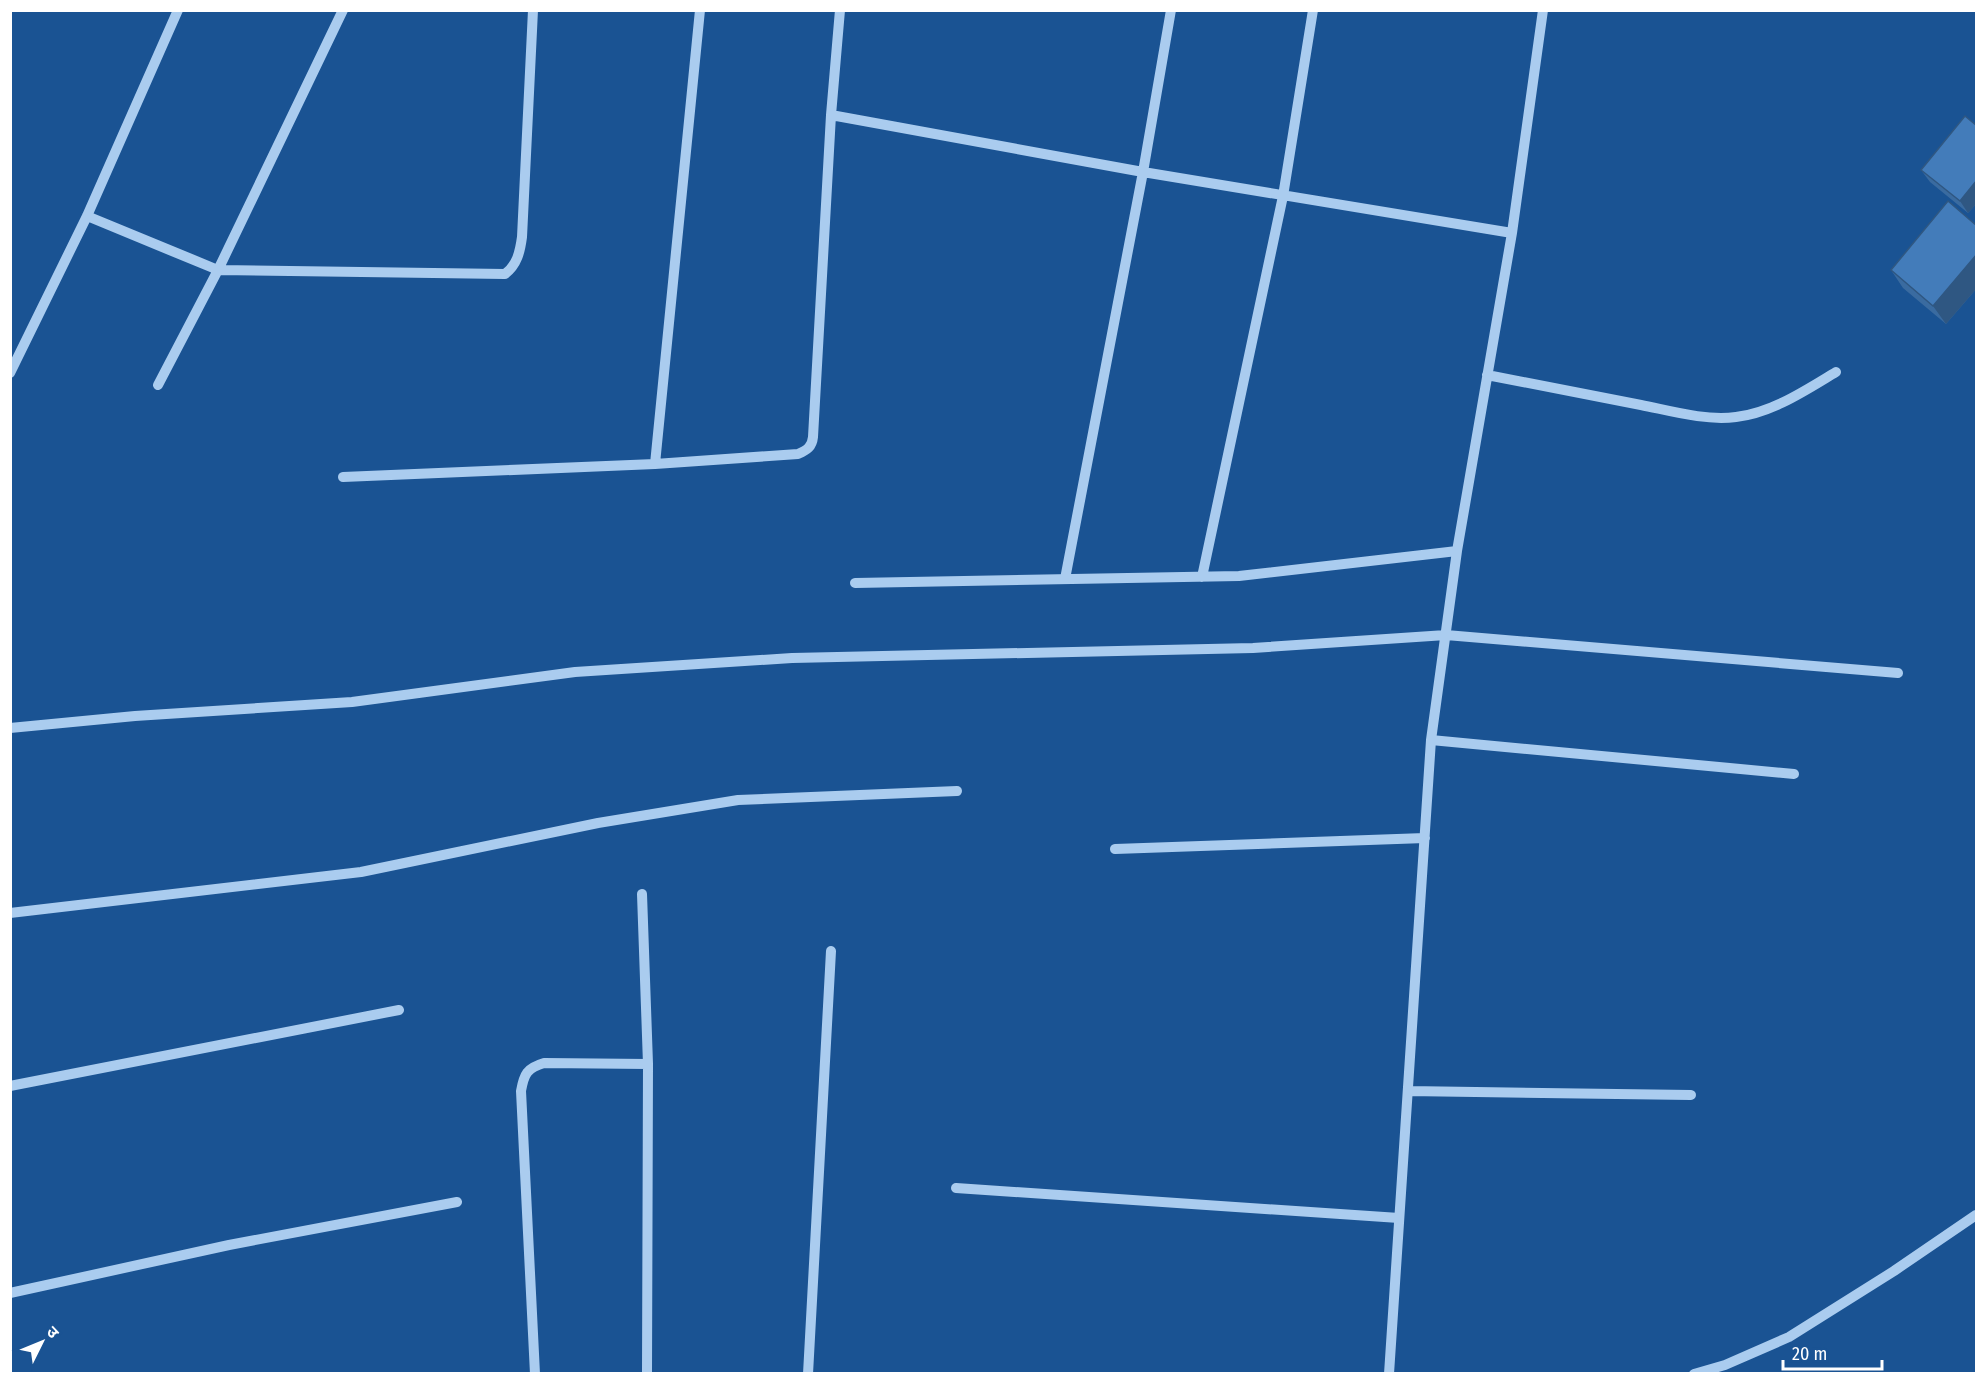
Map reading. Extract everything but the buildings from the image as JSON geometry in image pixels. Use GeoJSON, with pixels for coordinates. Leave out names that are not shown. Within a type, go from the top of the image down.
{"type":"FeatureCollection","features":[{"type":"Feature","properties":{"kind":"street"},"geometry":{"type":"LineString","coordinates":[[10,373],[87,216],[178,10]]}},
{"type":"Feature","properties":{"kind":"street"},"geometry":{"type":"LineString","coordinates":[[158,385],[218,270],[343,10]]}},
{"type":"Feature","properties":{"kind":"street"},"geometry":{"type":"LineString","coordinates":[[87,216],[218,270],[505,274],[510,271],[519,252],[522,237],[533,10]]}},
{"type":"Feature","properties":{"kind":"street"},"geometry":{"type":"LineString","coordinates":[[655,464],[700,10]]}},
{"type":"Feature","properties":{"kind":"street"},"geometry":{"type":"LineString","coordinates":[[344,477],[655,464],[798,454],[807,450],[811,446],[813,437],[831,115],[840,10]]}},
{"type":"Feature","properties":{"kind":"street"},"geometry":{"type":"LineString","coordinates":[[1065,579],[1143,172],[1171,10]]}},
{"type":"Feature","properties":{"kind":"street"},"geometry":{"type":"LineString","coordinates":[[1202,577],[1283,196],[1313,10]]}},
{"type":"Feature","properties":{"kind":"street"},"geometry":{"type":"LineString","coordinates":[[1389,1374],[1431,740],[1457,551],[1512,233],[1543,10]]}},
{"type":"Feature","properties":{"kind":"street"},"geometry":{"type":"LineString","coordinates":[[831,115],[1143,172],[1512,233]]}},
{"type":"Feature","properties":{"kind":"street"},"geometry":{"type":"LineString","coordinates":[[1487,375],[1717,418],[1737,417],[1760,411],[1799,394],[1836,372]]}},
{"type":"Feature","properties":{"kind":"street"},"geometry":{"type":"LineString","coordinates":[[855,583],[1239,576],[1457,551]]}},
{"type":"Feature","properties":{"kind":"street"},"geometry":{"type":"LineString","coordinates":[[10,728],[135,716],[352,702],[575,672],[792,658],[1253,648],[1446,635],[1898,673]]}},
{"type":"Feature","properties":{"kind":"street"},"geometry":{"type":"LineString","coordinates":[[1431,740],[1794,774]]}},
{"type":"Feature","properties":{"kind":"street"},"geometry":{"type":"LineString","coordinates":[[10,913],[361,872],[598,823],[738,800],[957,790]]}},
{"type":"Feature","properties":{"kind":"street"},"geometry":{"type":"LineString","coordinates":[[1115,849],[1425,838]]}},
{"type":"Feature","properties":{"kind":"street"},"geometry":{"type":"LineString","coordinates":[[642,894],[648,1064],[647,1374]]}},
{"type":"Feature","properties":{"kind":"street"},"geometry":{"type":"LineString","coordinates":[[808,1374],[831,951]]}},
{"type":"Feature","properties":{"kind":"street"},"geometry":{"type":"LineString","coordinates":[[10,1086],[399,1010]]}},
{"type":"Feature","properties":{"kind":"street"},"geometry":{"type":"LineString","coordinates":[[536,1374],[521,1091],[523,1080],[534,1066],[544,1063],[648,1064]]}},
{"type":"Feature","properties":{"kind":"street"},"geometry":{"type":"LineString","coordinates":[[1408,1091],[1691,1095]]}},
{"type":"Feature","properties":{"kind":"street"},"geometry":{"type":"LineString","coordinates":[[956,1188],[1399,1218]]}},
{"type":"Feature","properties":{"kind":"street"},"geometry":{"type":"LineString","coordinates":[[10,1293],[229,1245],[457,1202]]}},
{"type":"Feature","properties":{"kind":"street"},"geometry":{"type":"LineString","coordinates":[[1694,1374],[1725,1365],[1789,1337],[1976,1216]]}}]}
